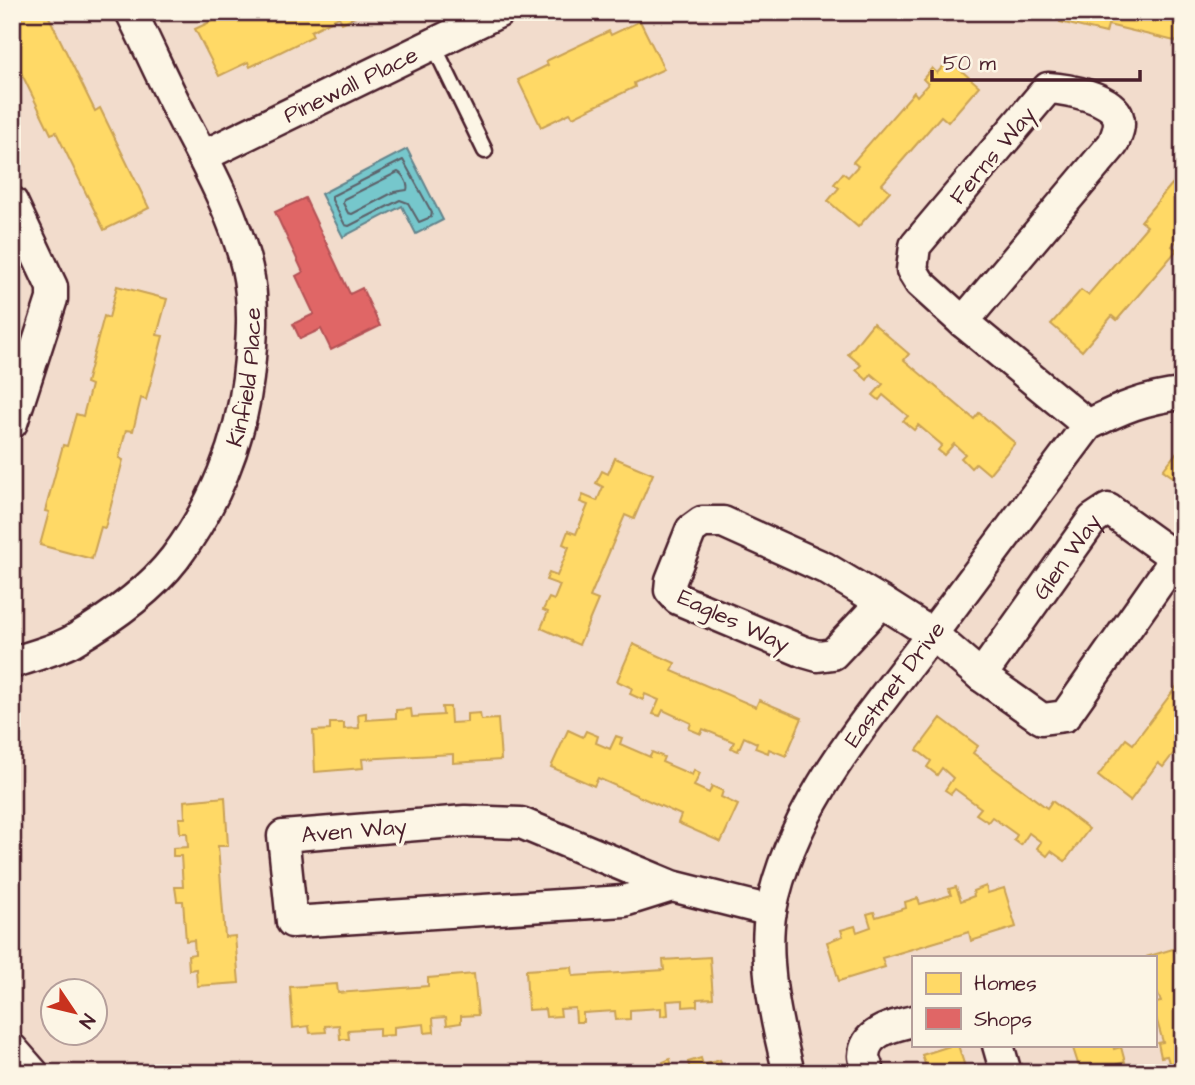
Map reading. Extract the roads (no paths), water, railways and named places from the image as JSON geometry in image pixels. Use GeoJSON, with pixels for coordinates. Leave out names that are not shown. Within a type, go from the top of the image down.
{"type":"FeatureCollection","features":[{"type":"Feature","properties":{"kind":"street","name":"Kinfield Place"},"geometry":{"type":"LineString","coordinates":[[12,663],[70,642],[121,609],[153,582],[174,559],[196,527],[219,483],[234,446],[245,399],[250,360],[251,309],[247,270],[237,233],[203,156],[131,12]]}},
{"type":"Feature","properties":{"kind":"street","name":"Pinewall Place"},"geometry":{"type":"LineString","coordinates":[[203,156],[499,12]]}},
{"type":"Feature","properties":{"kind":"street","name":"Ferns Way"},"geometry":{"type":"LineString","coordinates":[[963,322],[1114,144],[1120,126],[1117,113],[1106,103],[1064,89],[1048,88],[915,246],[912,270],[920,282],[963,322],[1088,425]]}},
{"type":"Feature","properties":{"kind":"street"},"geometry":{"type":"LineString","coordinates":[[12,202],[52,287],[52,299],[12,423]]}},
{"type":"Feature","properties":{"kind":"street","name":"Eastmet Drive"},"geometry":{"type":"LineString","coordinates":[[789,1073],[772,994],[771,911],[795,839],[813,800],[855,737],[1088,425],[1124,406],[1155,397],[1183,394]]}},
{"type":"Feature","properties":{"kind":"street","name":"Glen Way"},"geometry":{"type":"LineString","coordinates":[[932,634],[981,676],[1042,719],[1065,716],[1179,561],[1108,509],[1093,519],[981,676]]}},
{"type":"Feature","properties":{"kind":"street","name":"Eagles Way"},"geometry":{"type":"LineString","coordinates":[[881,602],[833,654],[818,656],[678,599],[670,590],[671,580],[691,530],[702,522],[723,522],[825,568],[881,602],[932,634]]}},
{"type":"Feature","properties":{"kind":"street","name":"Aven Way"},"geometry":{"type":"LineString","coordinates":[[671,886],[624,901],[292,922],[283,836],[465,821],[521,823],[671,886],[771,911]]}},
{"type":"Feature","properties":{"kind":"street"},"geometry":{"type":"LineString","coordinates":[[869,1073],[864,1055],[870,1040],[880,1030],[912,1021]]}},
{"type":"Feature","properties":{"kind":"street"},"geometry":{"type":"LineString","coordinates":[[998,1046],[1006,1073]]}},
{"type":"Feature","properties":{"kind":"street"},"geometry":{"type":"LineString","coordinates":[[12,1049],[33,1073]]}},
{"type":"Feature","properties":{"kind":"lane"},"geometry":{"type":"LineString","coordinates":[[433,44],[485,151]]}},
{"type":"Feature","properties":{"kind":"water"},"geometry":{"type":"Polygon","coordinates":[[[407,149],[443,220],[416,234],[402,206],[343,237],[321,194],[407,149]]]}}]}
